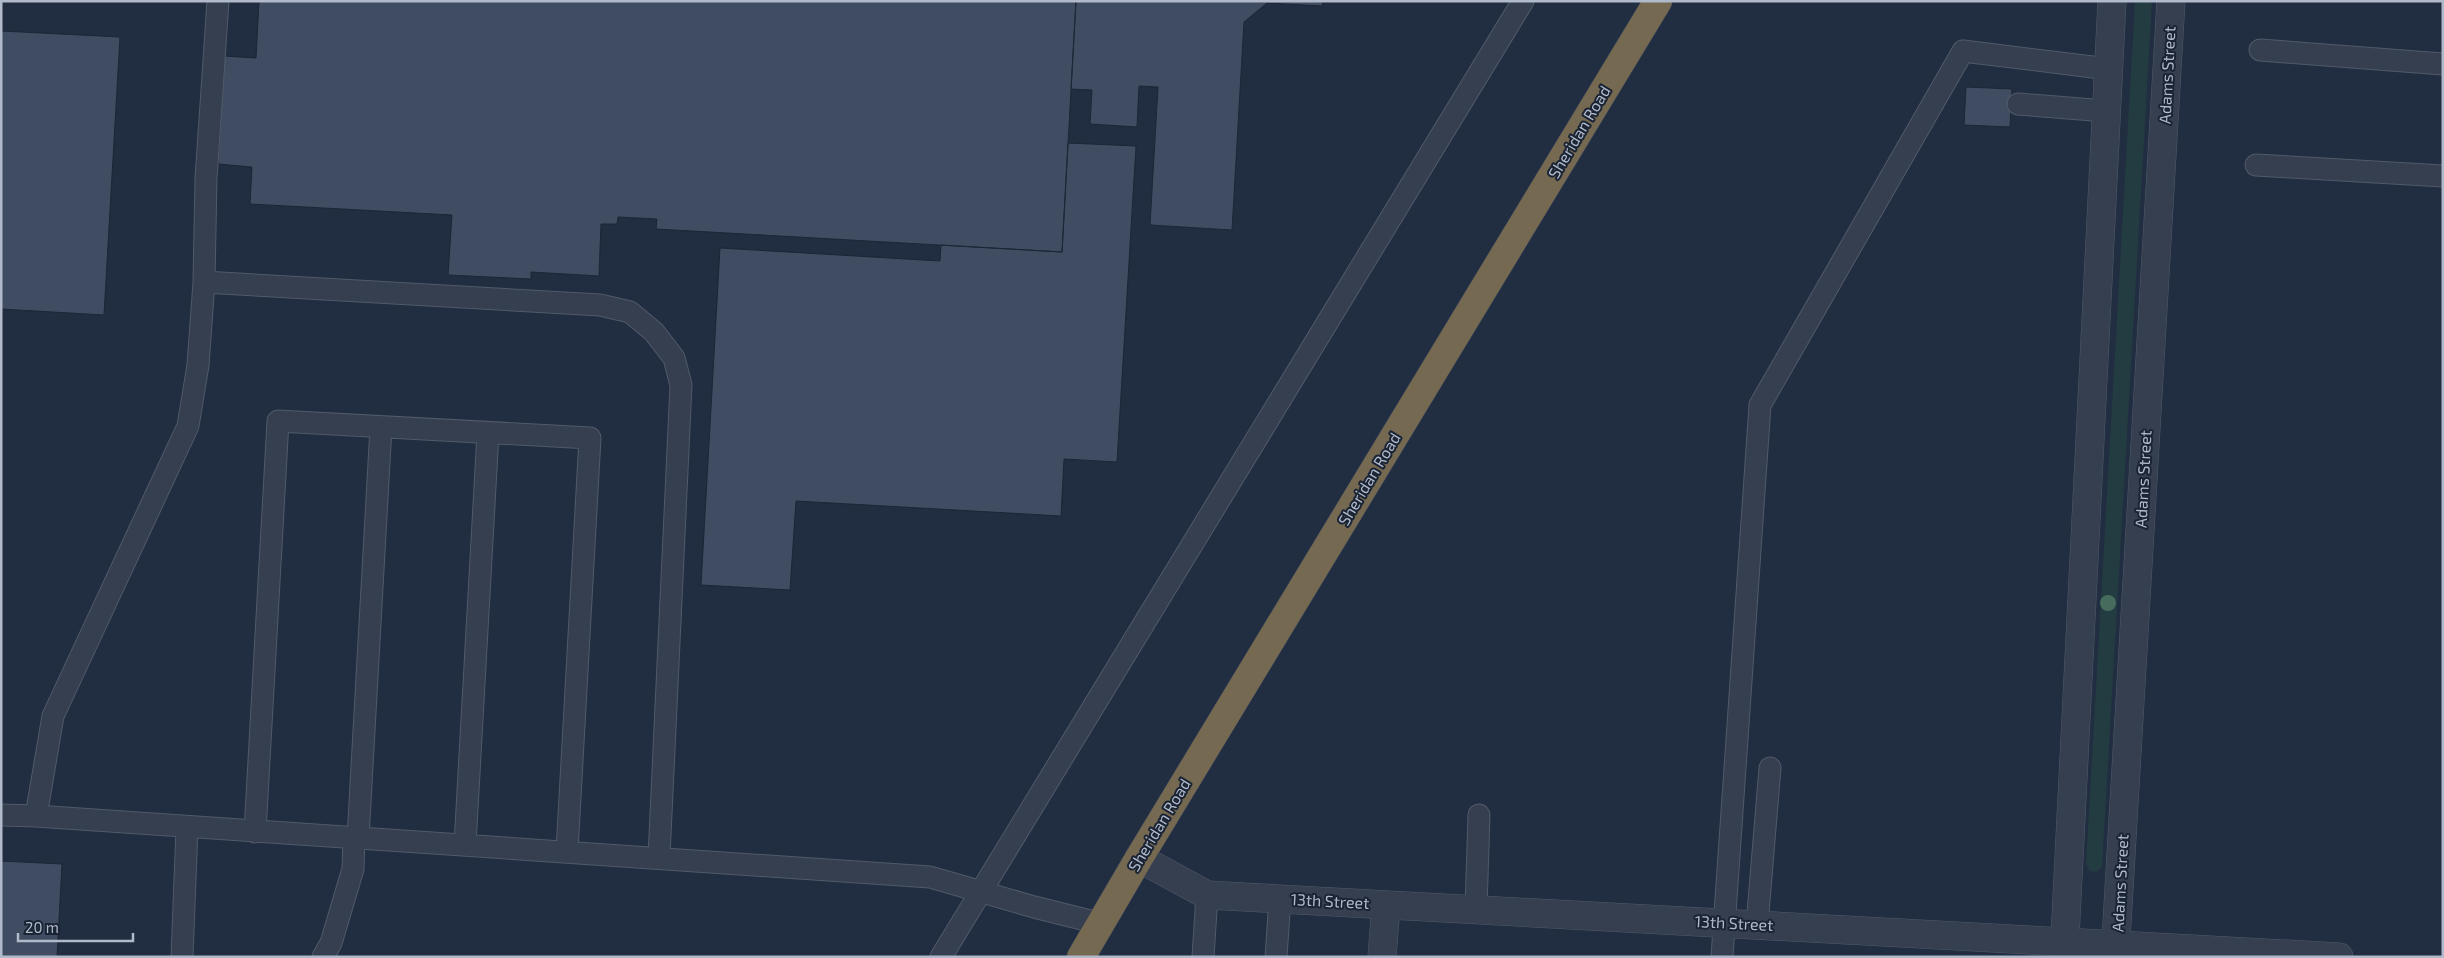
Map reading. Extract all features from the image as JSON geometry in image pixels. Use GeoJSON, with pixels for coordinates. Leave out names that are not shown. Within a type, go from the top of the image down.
{"type":"FeatureCollection","features":[{"type":"Feature","properties":{"kind":"highway","name":"Sheridan Road"},"geometry":{"type":"LineString","coordinates":[[1082,957],[1139,858],[1658,1]]}},
{"type":"Feature","properties":{"kind":"street"},"geometry":{"type":"LineString","coordinates":[[2064,949],[2112,1]]}},
{"type":"Feature","properties":{"kind":"street","name":"Adams Street"},"geometry":{"type":"LineString","coordinates":[[2116,951],[2171,1]]}},
{"type":"Feature","properties":{"kind":"street","name":"13th Street"},"geometry":{"type":"LineString","coordinates":[[1139,858],[1207,894],[1757,925],[2064,949],[2339,957]]}},
{"type":"Feature","properties":{"kind":"street"},"geometry":{"type":"LineString","coordinates":[[1382,957],[1386,904]]}},
{"type":"Feature","properties":{"kind":"lane"},"geometry":{"type":"LineString","coordinates":[[36,816],[53,716],[188,426],[198,365],[204,282],[206,178],[218,1]]}},
{"type":"Feature","properties":{"kind":"lane"},"geometry":{"type":"LineString","coordinates":[[941,957],[1523,1]]}},
{"type":"Feature","properties":{"kind":"lane"},"geometry":{"type":"LineString","coordinates":[[2260,50],[2443,64]]}},
{"type":"Feature","properties":{"kind":"lane"},"geometry":{"type":"LineString","coordinates":[[1722,957],[1760,405],[1963,51],[2109,69]]}},
{"type":"Feature","properties":{"kind":"lane"},"geometry":{"type":"LineString","coordinates":[[2018,104],[2106,111]]}},
{"type":"Feature","properties":{"kind":"lane"},"geometry":{"type":"LineString","coordinates":[[2256,165],[2443,176]]}},
{"type":"Feature","properties":{"kind":"lane"},"geometry":{"type":"LineString","coordinates":[[204,282],[600,305],[630,312],[654,332],[674,358],[681,386],[660,857]]}},
{"type":"Feature","properties":{"kind":"lane"},"geometry":{"type":"LineString","coordinates":[[254,832],[278,421],[590,438],[566,851]]}},
{"type":"Feature","properties":{"kind":"lane"},"geometry":{"type":"LineString","coordinates":[[323,957],[332,943],[353,869],[381,427]]}},
{"type":"Feature","properties":{"kind":"lane"},"geometry":{"type":"LineString","coordinates":[[465,845],[488,433]]}},
{"type":"Feature","properties":{"kind":"lane"},"geometry":{"type":"LineString","coordinates":[[1757,925],[1770,768]]}},
{"type":"Feature","properties":{"kind":"lane"},"geometry":{"type":"LineString","coordinates":[[1,815],[660,857],[930,877],[1102,924]]}},
{"type":"Feature","properties":{"kind":"lane"},"geometry":{"type":"LineString","coordinates":[[1476,909],[1479,815]]}},
{"type":"Feature","properties":{"kind":"lane"},"geometry":{"type":"LineString","coordinates":[[182,957],[187,827]]}},
{"type":"Feature","properties":{"kind":"lane"},"geometry":{"type":"LineString","coordinates":[[1203,957],[1207,894]]}},
{"type":"Feature","properties":{"kind":"lane"},"geometry":{"type":"LineString","coordinates":[[1276,957],[1280,898]]}},
{"type":"Feature","properties":{"kind":"green space"},"geometry":{"type":"Polygon","coordinates":[[[2135,1],[2152,1],[2102,867],[2096,872],[2090,871],[2086,864],[2135,1]]]}},
{"type":"Feature","properties":{"kind":"building"},"geometry":{"type":"Polygon","coordinates":[[[259,1],[1076,1],[1062,252],[656,229],[657,219],[618,217],[617,224],[601,224],[599,276],[531,272],[531,279],[448,275],[452,215],[250,204],[252,167],[218,164],[224,56],[256,58],[259,1]]]}},
{"type":"Feature","properties":{"kind":"building"},"geometry":{"type":"Polygon","coordinates":[[[1076,1],[1323,1],[1322,6],[1267,3],[1244,22],[1232,230],[1150,225],[1158,87],[1139,86],[1137,127],[1090,124],[1092,90],[1071,89],[1076,1]]]}},
{"type":"Feature","properties":{"kind":"building"},"geometry":{"type":"Polygon","coordinates":[[[1,31],[120,37],[104,315],[1,309],[1,31]]]}},
{"type":"Feature","properties":{"kind":"building"},"geometry":{"type":"Polygon","coordinates":[[[1966,87],[2012,89],[2010,127],[1964,125],[1966,87]]]}},
{"type":"Feature","properties":{"kind":"building"},"geometry":{"type":"Polygon","coordinates":[[[1068,143],[1136,146],[1117,462],[1064,459],[1061,516],[796,501],[790,590],[701,585],[720,248],[940,261],[941,245],[1062,252],[1068,143]]]}},
{"type":"Feature","properties":{"kind":"building"},"geometry":{"type":"Polygon","coordinates":[[[1,861],[62,864],[57,957],[1,957],[1,861]]]}}]}
